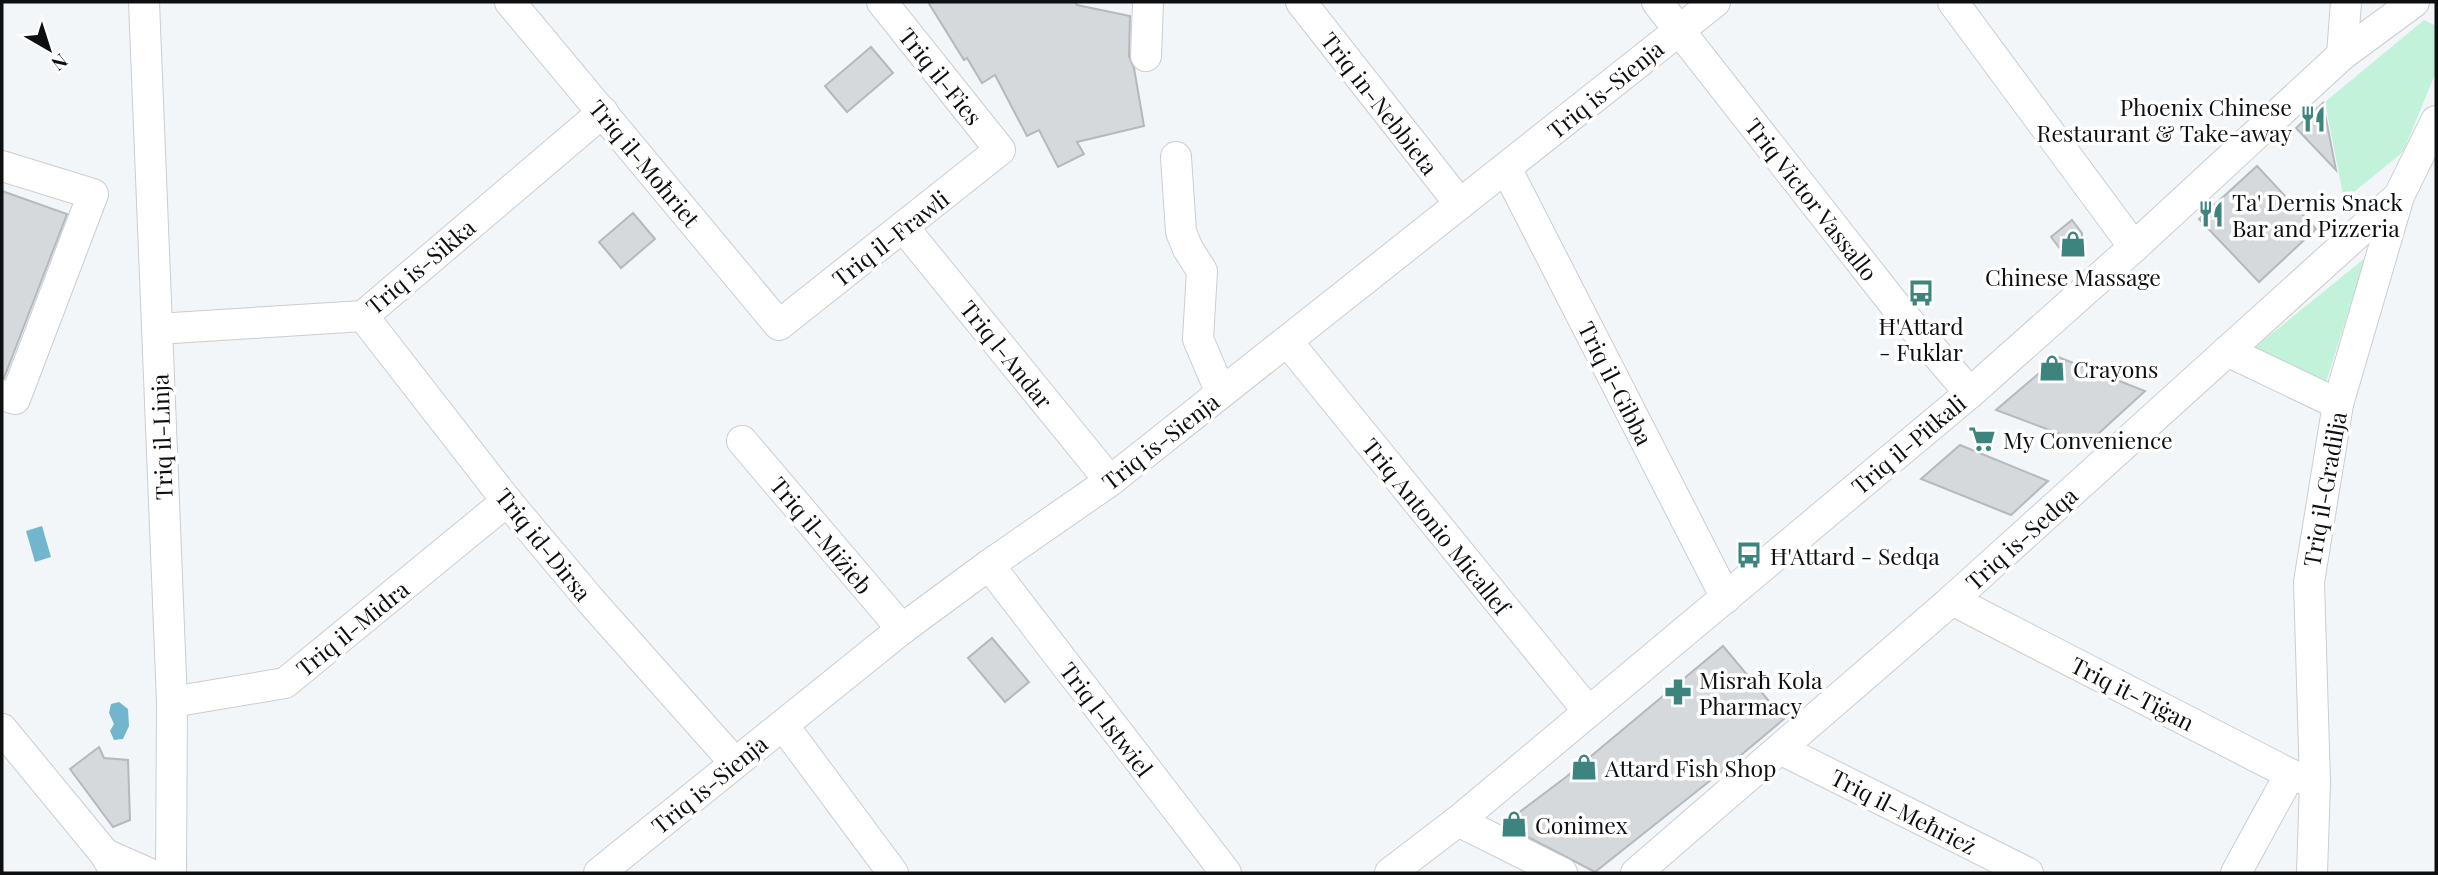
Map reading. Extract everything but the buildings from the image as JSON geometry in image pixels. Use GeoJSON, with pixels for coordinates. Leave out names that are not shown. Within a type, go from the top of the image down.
{"type":"FeatureCollection","features":[{"type":"Feature","properties":{"kind":"street","name":"Triq il-Linja"},"geometry":{"type":"LineString","coordinates":[[144,2],[172,702],[171,873]]}},
{"type":"Feature","properties":{"kind":"street","name":"Triq il-Moħriet"},"geometry":{"type":"LineString","coordinates":[[510,2],[779,325]]}},
{"type":"Feature","properties":{"kind":"street","name":"Triq il-Fies"},"geometry":{"type":"LineString","coordinates":[[881,2],[1000,150]]}},
{"type":"Feature","properties":{"kind":"street"},"geometry":{"type":"LineString","coordinates":[[1146,56],[1148,2]]}},
{"type":"Feature","properties":{"kind":"street","name":"Triq in-Nebbieta"},"geometry":{"type":"LineString","coordinates":[[1301,2],[1460,204]]}},
{"type":"Feature","properties":{"kind":"street","name":"Triq Victor Vassallo"},"geometry":{"type":"LineString","coordinates":[[1657,2],[1898,309],[1970,393]]}},
{"type":"Feature","properties":{"kind":"street","name":"Triq is-Sienja"},"geometry":{"type":"LineString","coordinates":[[599,873],[902,629],[1110,481],[1715,2]]}},
{"type":"Feature","properties":{"kind":"street"},"geometry":{"type":"LineString","coordinates":[[1952,2],[2134,247]]}},
{"type":"Feature","properties":{"kind":"street"},"geometry":{"type":"LineString","coordinates":[[2342,55],[2346,2]]}},
{"type":"Feature","properties":{"kind":"street","name":"Triq il-Pitkali"},"geometry":{"type":"LineString","coordinates":[[1390,873],[1458,821],[1970,393],[2134,247],[2342,55],[2414,2]]}},
{"type":"Feature","properties":{"kind":"street","name":"Triq is-Sikka"},"geometry":{"type":"LineString","coordinates":[[156,329],[363,316],[603,112]]}},
{"type":"Feature","properties":{"kind":"street","name":"Triq il-Gradilja"},"geometry":{"type":"LineString","coordinates":[[2312,873],[2303,778],[2309,582],[2338,404],[2399,196],[2436,121]]}},
{"type":"Feature","properties":{"kind":"street","name":"Triq il-Frawli"},"geometry":{"type":"LineString","coordinates":[[779,325],[1000,150]]}},
{"type":"Feature","properties":{"kind":"street"},"geometry":{"type":"LineString","coordinates":[[1176,157],[1181,232],[1202,271],[1198,339],[1221,393]]}},
{"type":"Feature","properties":{"kind":"street"},"geometry":{"type":"LineString","coordinates":[[2,166],[93,194],[15,399],[2,395]]}},
{"type":"Feature","properties":{"kind":"street","name":"Triq il-Gibba"},"geometry":{"type":"LineString","coordinates":[[1506,168],[1726,598]]}},
{"type":"Feature","properties":{"kind":"street","name":"Triq is-Sedqa"},"geometry":{"type":"LineString","coordinates":[[1636,873],[1952,600],[2399,196]]}},
{"type":"Feature","properties":{"kind":"street","name":"Triq l-Andar"},"geometry":{"type":"LineString","coordinates":[[904,228],[1110,481]]}},
{"type":"Feature","properties":{"kind":"street","name":"Triq id-Dirsa"},"geometry":{"type":"LineString","coordinates":[[363,316],[591,601],[735,763]]}},
{"type":"Feature","properties":{"kind":"street","name":"Triq Antonio Micallef"},"geometry":{"type":"LineString","coordinates":[[1287,341],[1588,711]]}},
{"type":"Feature","properties":{"kind":"street"},"geometry":{"type":"LineString","coordinates":[[2227,352],[2338,404]]}},
{"type":"Feature","properties":{"kind":"street","name":"Triq il-Miżieb"},"geometry":{"type":"LineString","coordinates":[[742,441],[902,629]]}},
{"type":"Feature","properties":{"kind":"street","name":"Triq il-Midra"},"geometry":{"type":"LineString","coordinates":[[172,702],[285,683],[508,500]]}},
{"type":"Feature","properties":{"kind":"street","name":"Triq l-Istwiel"},"geometry":{"type":"LineString","coordinates":[[989,565],[1226,873]]}},
{"type":"Feature","properties":{"kind":"street","name":"Triq it-Tiġan"},"geometry":{"type":"LineString","coordinates":[[1952,600],[2303,778]]}},
{"type":"Feature","properties":{"kind":"street"},"geometry":{"type":"LineString","coordinates":[[783,725],[893,873]]}},
{"type":"Feature","properties":{"kind":"street"},"geometry":{"type":"LineString","coordinates":[[2,729],[110,864],[148,873]]}},
{"type":"Feature","properties":{"kind":"street","name":"Triq il-Meħrież"},"geometry":{"type":"LineString","coordinates":[[1780,749],[2028,873]]}},
{"type":"Feature","properties":{"kind":"street"},"geometry":{"type":"LineString","coordinates":[[2236,873],[2303,778]]}},
{"type":"Feature","properties":{"kind":"street"},"geometry":{"type":"LineString","coordinates":[[1458,821],[1562,873]]}},
{"type":"Feature","properties":{"kind":"green space"},"geometry":{"type":"Polygon","coordinates":[[[2424,20],[2436,26],[2436,72],[2403,152],[2344,200],[2325,102],[2424,20]]]}},
{"type":"Feature","properties":{"kind":"green space"},"geometry":{"type":"Polygon","coordinates":[[[2365,258],[2325,386],[2254,348],[2365,258]]]}},
{"type":"Feature","properties":{"kind":"water"},"geometry":{"type":"Polygon","coordinates":[[[42,526],[51,557],[35,562],[26,531],[42,526]]]}},
{"type":"Feature","properties":{"kind":"water"},"geometry":{"type":"Polygon","coordinates":[[[119,702],[128,709],[129,726],[123,739],[114,740],[110,731],[114,724],[109,713],[111,704],[119,702]]]}},
{"type":"Feature","properties":{"kind":"place","name":"Phoenix Chinese Restaurant & Take-away"},"geometry":{"type":"Point","coordinates":[2313,119]}},
{"type":"Feature","properties":{"kind":"place","name":"Ta' Dernis Snack Bar and Pizzeria"},"geometry":{"type":"Point","coordinates":[2211,214]}},
{"type":"Feature","properties":{"kind":"place","name":"Chinese Massage"},"geometry":{"type":"Point","coordinates":[2073,244]}},
{"type":"Feature","properties":{"kind":"place","name":"Ħ'Attard - Fuklar"},"geometry":{"type":"Point","coordinates":[1921,293]}},
{"type":"Feature","properties":{"kind":"place","name":"Crayons"},"geometry":{"type":"Point","coordinates":[2052,368]}},
{"type":"Feature","properties":{"kind":"place","name":"My Convenience"},"geometry":{"type":"Point","coordinates":[1982,439]}},
{"type":"Feature","properties":{"kind":"place","name":"Ħ'Attard - Sedqa"},"geometry":{"type":"Point","coordinates":[1749,555]}},
{"type":"Feature","properties":{"kind":"place","name":"Misraħ Kola Pharmacy"},"geometry":{"type":"Point","coordinates":[1678,692]}},
{"type":"Feature","properties":{"kind":"place","name":"Attard Fish Shop"},"geometry":{"type":"Point","coordinates":[1584,767]}},
{"type":"Feature","properties":{"kind":"place","name":"Conimex"},"geometry":{"type":"Point","coordinates":[1514,824]}}]}
